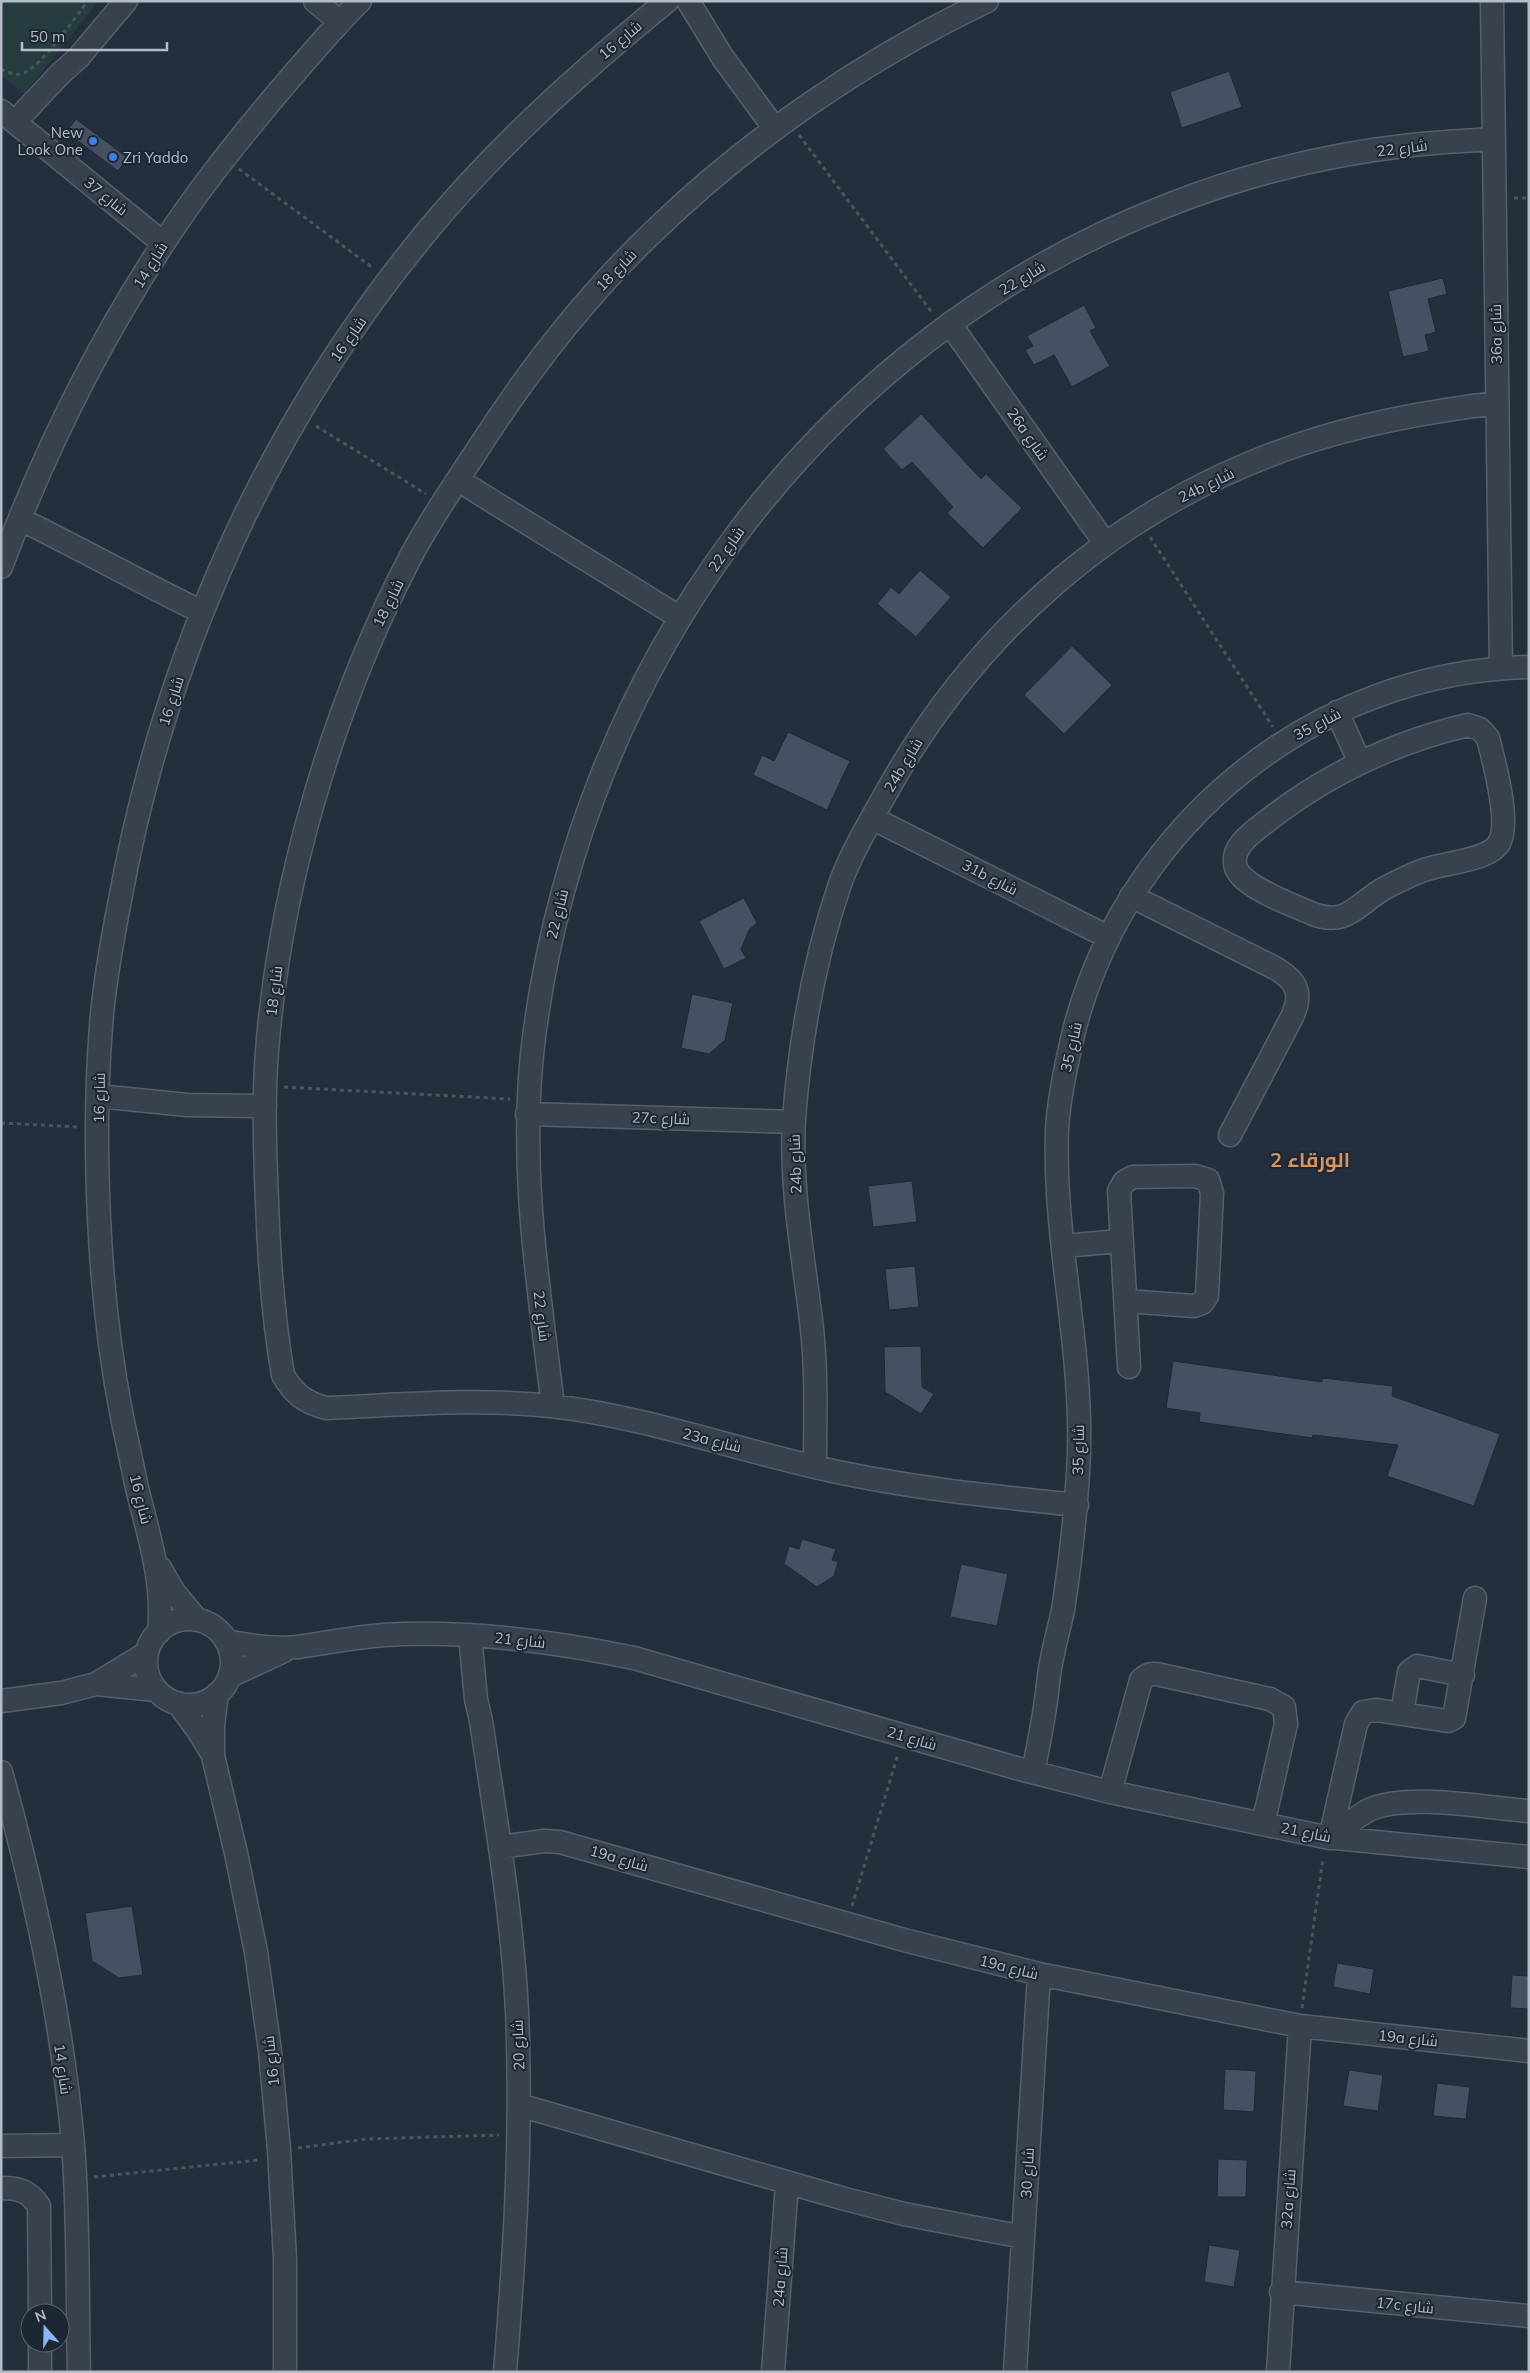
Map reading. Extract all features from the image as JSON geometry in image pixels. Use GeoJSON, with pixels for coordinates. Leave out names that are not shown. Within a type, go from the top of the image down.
{"type":"FeatureCollection","features":[{"type":"Feature","properties":{"kind":"street"},"geometry":{"type":"LineString","coordinates":[[15,122],[67,78],[78,58],[126,1]]}},
{"type":"Feature","properties":{"kind":"street"},"geometry":{"type":"LineString","coordinates":[[315,1],[340,22]]}},
{"type":"Feature","properties":{"kind":"street","name":"شارع 14"},"geometry":{"type":"LineString","coordinates":[[1,567],[48,452],[83,382],[120,314],[163,243],[225,158],[360,1]]}},
{"type":"Feature","properties":{"kind":"street"},"geometry":{"type":"LineString","coordinates":[[668,1],[706,43],[723,58],[782,125]]}},
{"type":"Feature","properties":{"kind":"street","name":"شارع 16"},"geometry":{"type":"LineString","coordinates":[[159,1632],[160,1595],[155,1558],[123,1422],[109,1338],[101,1263],[98,1112],[101,1024],[113,938],[128,855],[148,773],[173,692],[205,605],[242,520],[325,372],[389,280],[424,234],[480,171],[533,117],[603,53],[668,1]]}},
{"type":"Feature","properties":{"kind":"street"},"geometry":{"type":"LineString","coordinates":[[688,1],[723,58]]}},
{"type":"Feature","properties":{"kind":"street","name":"شارع 18"},"geometry":{"type":"LineString","coordinates":[[345,1408],[326,1408],[308,1403],[292,1391],[283,1375],[268,1228],[265,1096],[267,1050],[281,938],[305,834],[335,734],[372,635],[411,555],[500,414],[546,350],[597,289],[652,232],[711,179],[782,125],[860,71],[949,20],[988,1]]}},
{"type":"Feature","properties":{"kind":"street","name":"36a شارع"},"geometry":{"type":"LineString","coordinates":[[1492,1],[1501,668]]}},
{"type":"Feature","properties":{"kind":"street","name":"شارع 37"},"geometry":{"type":"LineString","coordinates":[[15,122],[163,243]]}},
{"type":"Feature","properties":{"kind":"street","name":"شارع 22"},"geometry":{"type":"LineString","coordinates":[[553,1406],[529,1202],[528,1107],[534,1039],[545,965],[562,892],[584,820],[611,750],[643,682],[680,617],[735,534],[799,457],[870,387],[947,326],[1018,278],[1091,239],[1168,206],[1247,179],[1328,159],[1410,146],[1493,139]]}},
{"type":"Feature","properties":{"kind":"street","name":"26a شارع"},"geometry":{"type":"LineString","coordinates":[[947,326],[1105,543]]}},
{"type":"Feature","properties":{"kind":"street","name":"24b شارع"},"geometry":{"type":"LineString","coordinates":[[815,1467],[815,1382],[812,1332],[798,1223],[794,1169],[794,1122],[802,1040],[818,959],[841,881],[872,818],[910,750],[953,689],[1050,587],[1105,543],[1166,504],[1231,472],[1298,445],[1367,424],[1438,410],[1497,403]]}},
{"type":"Feature","properties":{"kind":"street"},"geometry":{"type":"LineString","coordinates":[[458,480],[680,617]]}},
{"type":"Feature","properties":{"kind":"street"},"geometry":{"type":"LineString","coordinates":[[17,527],[90,554],[133,578],[205,605]]}},
{"type":"Feature","properties":{"kind":"street","name":"شارع 35"},"geometry":{"type":"LineString","coordinates":[[1025,1770],[1047,1702],[1048,1684],[1072,1554],[1076,1505],[1079,1397],[1056,1189],[1058,1124],[1065,1069],[1083,997],[1108,937],[1131,896],[1163,850],[1199,809],[1239,773],[1283,743],[1330,716],[1413,684],[1456,674],[1501,668],[1529,667]]}},
{"type":"Feature","properties":{"kind":"street"},"geometry":{"type":"LineString","coordinates":[[1330,716],[1355,766]]}},
{"type":"Feature","properties":{"kind":"street"},"geometry":{"type":"LineString","coordinates":[[1468,726],[1480,729],[1488,738],[1491,748],[1502,809],[1504,832],[1499,845],[1487,854],[1448,862],[1401,880],[1379,892],[1348,915],[1336,918],[1324,918],[1312,914],[1243,878],[1236,866],[1236,853],[1243,841],[1284,808],[1355,766],[1392,750],[1458,728],[1468,726]]}},
{"type":"Feature","properties":{"kind":"street","name":"31b شارع"},"geometry":{"type":"LineString","coordinates":[[872,818],[1108,937]]}},
{"type":"Feature","properties":{"kind":"street"},"geometry":{"type":"LineString","coordinates":[[1131,896],[1275,968],[1288,976],[1296,988],[1298,1002],[1292,1017],[1230,1135]]}},
{"type":"Feature","properties":{"kind":"street"},"geometry":{"type":"LineString","coordinates":[[98,1112],[164,1101],[187,1105],[265,1096]]}},
{"type":"Feature","properties":{"kind":"street","name":"27c شارع"},"geometry":{"type":"LineString","coordinates":[[528,1107],[794,1122]]}},
{"type":"Feature","properties":{"kind":"street"},"geometry":{"type":"LineString","coordinates":[[1126,1301],[1194,1306],[1202,1303],[1207,1296],[1212,1194],[1208,1180],[1195,1176],[1133,1177],[1124,1182],[1119,1191],[1129,1367]]}},
{"type":"Feature","properties":{"kind":"street"},"geometry":{"type":"LineString","coordinates":[[1063,1254],[1121,1248]]}},
{"type":"Feature","properties":{"kind":"street","name":"23a شارع"},"geometry":{"type":"LineString","coordinates":[[345,1408],[448,1401],[500,1401],[553,1406],[684,1433],[815,1467],[933,1489],[1076,1505]]}},
{"type":"Feature","properties":{"kind":"street","name":"شارع 16"},"geometry":{"type":"LineString","coordinates":[[155,1558],[174,1591],[197,1620]]}},
{"type":"Feature","properties":{"kind":"street"},"geometry":{"type":"LineString","coordinates":[[1328,1838],[1358,1717],[1363,1712],[1370,1710],[1445,1721],[1452,1720],[1463,1675],[1475,1598]]}},
{"type":"Feature","properties":{"kind":"street"},"geometry":{"type":"LineString","coordinates":[[197,1620],[215,1629],[226,1641],[230,1652],[230,1676],[217,1694],[205,1702],[192,1705],[169,1701],[156,1690],[149,1679],[146,1666],[147,1653],[159,1632],[177,1622],[197,1620]]}},
{"type":"Feature","properties":{"kind":"street","name":"شارع 21"},"geometry":{"type":"LineString","coordinates":[[226,1641],[261,1646],[297,1647],[384,1635],[479,1636],[581,1647],[634,1658],[904,1736],[1110,1792],[1328,1838],[1529,1857]]}},
{"type":"Feature","properties":{"kind":"street","name":"شارع 20"},"geometry":{"type":"LineString","coordinates":[[479,1636],[481,1721],[509,1912],[518,2042],[520,2135],[515,2242],[505,2372]]}},
{"type":"Feature","properties":{"kind":"street","name":"شارع 21"},"geometry":{"type":"LineString","coordinates":[[230,1676],[262,1659],[297,1647]]}},
{"type":"Feature","properties":{"kind":"street"},"geometry":{"type":"LineString","coordinates":[[1,1701],[61,1693],[96,1684],[147,1653]]}},
{"type":"Feature","properties":{"kind":"street"},"geometry":{"type":"LineString","coordinates":[[1402,1714],[1409,1672],[1412,1668],[1417,1666],[1463,1675]]}},
{"type":"Feature","properties":{"kind":"street"},"geometry":{"type":"LineString","coordinates":[[1110,1792],[1141,1680],[1146,1675],[1153,1673],[1270,1699],[1284,1707],[1286,1724],[1264,1824]]}},
{"type":"Feature","properties":{"kind":"street"},"geometry":{"type":"LineString","coordinates":[[96,1684],[156,1690]]}},
{"type":"Feature","properties":{"kind":"street"},"geometry":{"type":"LineString","coordinates":[[1,1714],[41,1702],[61,1693]]}},
{"type":"Feature","properties":{"kind":"street","name":"شارع 16"},"geometry":{"type":"LineString","coordinates":[[217,1694],[213,1724],[213,1756],[236,1853],[256,1952],[270,2051],[280,2154],[285,2259],[285,2372]]}},
{"type":"Feature","properties":{"kind":"street","name":"شارع 16"},"geometry":{"type":"LineString","coordinates":[[178,1703],[213,1756]]}},
{"type":"Feature","properties":{"kind":"street","name":"شارع 14"},"geometry":{"type":"LineString","coordinates":[[1,1772],[18,1831],[49,1977],[64,2066],[73,2145],[79,2372]]}},
{"type":"Feature","properties":{"kind":"street"},"geometry":{"type":"LineString","coordinates":[[1328,1838],[1370,1810],[1388,1804],[1425,1802],[1528,1811]]}},
{"type":"Feature","properties":{"kind":"street","name":"19a شارع"},"geometry":{"type":"LineString","coordinates":[[500,1847],[544,1841],[560,1842],[847,1923],[1039,1974],[1300,2026],[1529,2051]]}},
{"type":"Feature","properties":{"kind":"street","name":"شارع 30"},"geometry":{"type":"LineString","coordinates":[[1015,2372],[1039,1974]]}},
{"type":"Feature","properties":{"kind":"street","name":"32a شارع"},"geometry":{"type":"LineString","coordinates":[[1278,2372],[1281,2292],[1300,2026]]}},
{"type":"Feature","properties":{"kind":"street"},"geometry":{"type":"LineString","coordinates":[[519,2105],[787,2183],[904,2214],[1023,2237]]}},
{"type":"Feature","properties":{"kind":"street"},"geometry":{"type":"LineString","coordinates":[[1,2146],[73,2145]]}},
{"type":"Feature","properties":{"kind":"street","name":"24a شارع"},"geometry":{"type":"LineString","coordinates":[[773,2372],[787,2183]]}},
{"type":"Feature","properties":{"kind":"street"},"geometry":{"type":"LineString","coordinates":[[1,2188],[20,2189],[32,2195],[39,2206],[40,2303]]}},
{"type":"Feature","properties":{"kind":"street"},"geometry":{"type":"LineString","coordinates":[[40,2241],[76,2214]]}},
{"type":"Feature","properties":{"kind":"street","name":"17c شارع"},"geometry":{"type":"LineString","coordinates":[[1281,2292],[1529,2316]]}},
{"type":"Feature","properties":{"kind":"street"},"geometry":{"type":"LineString","coordinates":[[40,2353],[40,2372]]}},
{"type":"Feature","properties":{"kind":"path"},"geometry":{"type":"LineString","coordinates":[[1,69],[13,74],[24,73],[37,65],[88,1]]}},
{"type":"Feature","properties":{"kind":"path"},"geometry":{"type":"LineString","coordinates":[[782,125],[947,326]]}},
{"type":"Feature","properties":{"kind":"path"},"geometry":{"type":"LineString","coordinates":[[225,158],[389,280]]}},
{"type":"Feature","properties":{"kind":"path"},"geometry":{"type":"LineString","coordinates":[[299,416],[442,504]]}},
{"type":"Feature","properties":{"kind":"path"},"geometry":{"type":"LineString","coordinates":[[1140,521],[1283,743]]}},
{"type":"Feature","properties":{"kind":"path"},"geometry":{"type":"LineString","coordinates":[[265,1096],[528,1107]]}},
{"type":"Feature","properties":{"kind":"path"},"geometry":{"type":"LineString","coordinates":[[1,1123],[98,1112]]}},
{"type":"Feature","properties":{"kind":"path"},"geometry":{"type":"LineString","coordinates":[[847,1923],[904,1736]]}},
{"type":"Feature","properties":{"kind":"path"},"geometry":{"type":"LineString","coordinates":[[1300,2026],[1328,1838]]}},
{"type":"Feature","properties":{"kind":"path"},"geometry":{"type":"LineString","coordinates":[[74,2179],[280,2154],[367,2139],[520,2135]]}},
{"type":"Feature","properties":{"kind":"green space"},"geometry":{"type":"Polygon","coordinates":[[[1,1],[99,1],[24,94],[1,76],[1,1]]]}},
{"type":"Feature","properties":{"kind":"building"},"geometry":{"type":"Polygon","coordinates":[[[1229,71],[1242,107],[1182,128],[1170,92],[1229,71]]]}},
{"type":"Feature","properties":{"kind":"building"},"geometry":{"type":"Polygon","coordinates":[[[76,119],[128,158],[118,171],[66,132],[76,119]]]}},
{"type":"Feature","properties":{"kind":"building"},"geometry":{"type":"Polygon","coordinates":[[[1443,278],[1447,294],[1428,299],[1436,332],[1425,335],[1429,351],[1403,357],[1388,291],[1443,278]]]}},
{"type":"Feature","properties":{"kind":"building"},"geometry":{"type":"Polygon","coordinates":[[[1084,305],[1096,328],[1090,331],[1110,366],[1072,387],[1054,355],[1034,365],[1025,350],[1033,346],[1027,336],[1084,305]]]}},
{"type":"Feature","properties":{"kind":"building"},"geometry":{"type":"Polygon","coordinates":[[[921,414],[981,479],[986,474],[1022,508],[983,548],[947,513],[953,507],[912,462],[902,470],[883,449],[921,414]]]}},
{"type":"Feature","properties":{"kind":"building"},"geometry":{"type":"Polygon","coordinates":[[[920,570],[951,597],[916,637],[877,604],[891,587],[899,594],[920,570]]]}},
{"type":"Feature","properties":{"kind":"building"},"geometry":{"type":"Polygon","coordinates":[[[1072,646],[1112,685],[1064,734],[1024,695],[1072,646]]]}},
{"type":"Feature","properties":{"kind":"building"},"geometry":{"type":"Polygon","coordinates":[[[788,732],[850,761],[827,810],[753,775],[762,755],[774,761],[788,732]]]}},
{"type":"Feature","properties":{"kind":"building"},"geometry":{"type":"Polygon","coordinates":[[[744,898],[757,923],[749,930],[741,949],[746,958],[724,969],[699,921],[744,898]]]}},
{"type":"Feature","properties":{"kind":"building"},"geometry":{"type":"Polygon","coordinates":[[[692,994],[733,1003],[725,1040],[709,1054],[681,1048],[692,994]]]}},
{"type":"Feature","properties":{"kind":"building"},"geometry":{"type":"Polygon","coordinates":[[[912,1181],[917,1222],[873,1227],[868,1186],[912,1181]]]}},
{"type":"Feature","properties":{"kind":"building"},"geometry":{"type":"Polygon","coordinates":[[[915,1266],[919,1307],[889,1310],[885,1269],[915,1266]]]}},
{"type":"Feature","properties":{"kind":"building"},"geometry":{"type":"Polygon","coordinates":[[[921,1346],[922,1387],[934,1394],[921,1414],[885,1392],[884,1347],[921,1346]]]}},
{"type":"Feature","properties":{"kind":"building"},"geometry":{"type":"Polygon","coordinates":[[[1173,1361],[1322,1382],[1322,1378],[1393,1386],[1392,1396],[1500,1434],[1474,1506],[1387,1476],[1398,1445],[1313,1435],[1312,1438],[1199,1422],[1200,1413],[1166,1408],[1173,1361]]]}},
{"type":"Feature","properties":{"kind":"building"},"geometry":{"type":"Polygon","coordinates":[[[802,1539],[836,1549],[832,1560],[838,1562],[834,1576],[817,1587],[784,1564],[789,1546],[799,1549],[802,1539]]]}},
{"type":"Feature","properties":{"kind":"building"},"geometry":{"type":"Polygon","coordinates":[[[961,1564],[1008,1574],[997,1626],[950,1617],[961,1564]]]}},
{"type":"Feature","properties":{"kind":"building"},"geometry":{"type":"Polygon","coordinates":[[[132,1906],[143,1975],[119,1978],[92,1961],[85,1913],[132,1906]]]}},
{"type":"Feature","properties":{"kind":"building"},"geometry":{"type":"Polygon","coordinates":[[[1337,1963],[1374,1969],[1370,1994],[1333,1987],[1337,1963]]]}},
{"type":"Feature","properties":{"kind":"building"},"geometry":{"type":"Polygon","coordinates":[[[1512,1975],[1529,1976],[1529,2009],[1510,2008],[1512,1975]]]}},
{"type":"Feature","properties":{"kind":"building"},"geometry":{"type":"Polygon","coordinates":[[[1225,2069],[1256,2071],[1254,2112],[1223,2110],[1225,2069]]]}},
{"type":"Feature","properties":{"kind":"building"},"geometry":{"type":"Polygon","coordinates":[[[1349,2070],[1383,2075],[1378,2111],[1343,2106],[1349,2070]]]}},
{"type":"Feature","properties":{"kind":"building"},"geometry":{"type":"Polygon","coordinates":[[[1437,2083],[1470,2087],[1466,2119],[1433,2116],[1437,2083]]]}},
{"type":"Feature","properties":{"kind":"building"},"geometry":{"type":"Polygon","coordinates":[[[1218,2159],[1247,2160],[1246,2197],[1217,2197],[1218,2159]]]}},
{"type":"Feature","properties":{"kind":"building"},"geometry":{"type":"Polygon","coordinates":[[[1209,2245],[1240,2250],[1234,2287],[1204,2282],[1209,2245]]]}},
{"type":"Feature","properties":{"kind":"place","name":"New Look One"},"geometry":{"type":"Point","coordinates":[93,141]}},
{"type":"Feature","properties":{"kind":"place","name":"Zri Yaddo"},"geometry":{"type":"Point","coordinates":[113,157]}},
{"type":"Feature","properties":{"kind":"district","name":"الورقاء 2"},"geometry":{"type":"Point","coordinates":[1310,1159]}}]}
